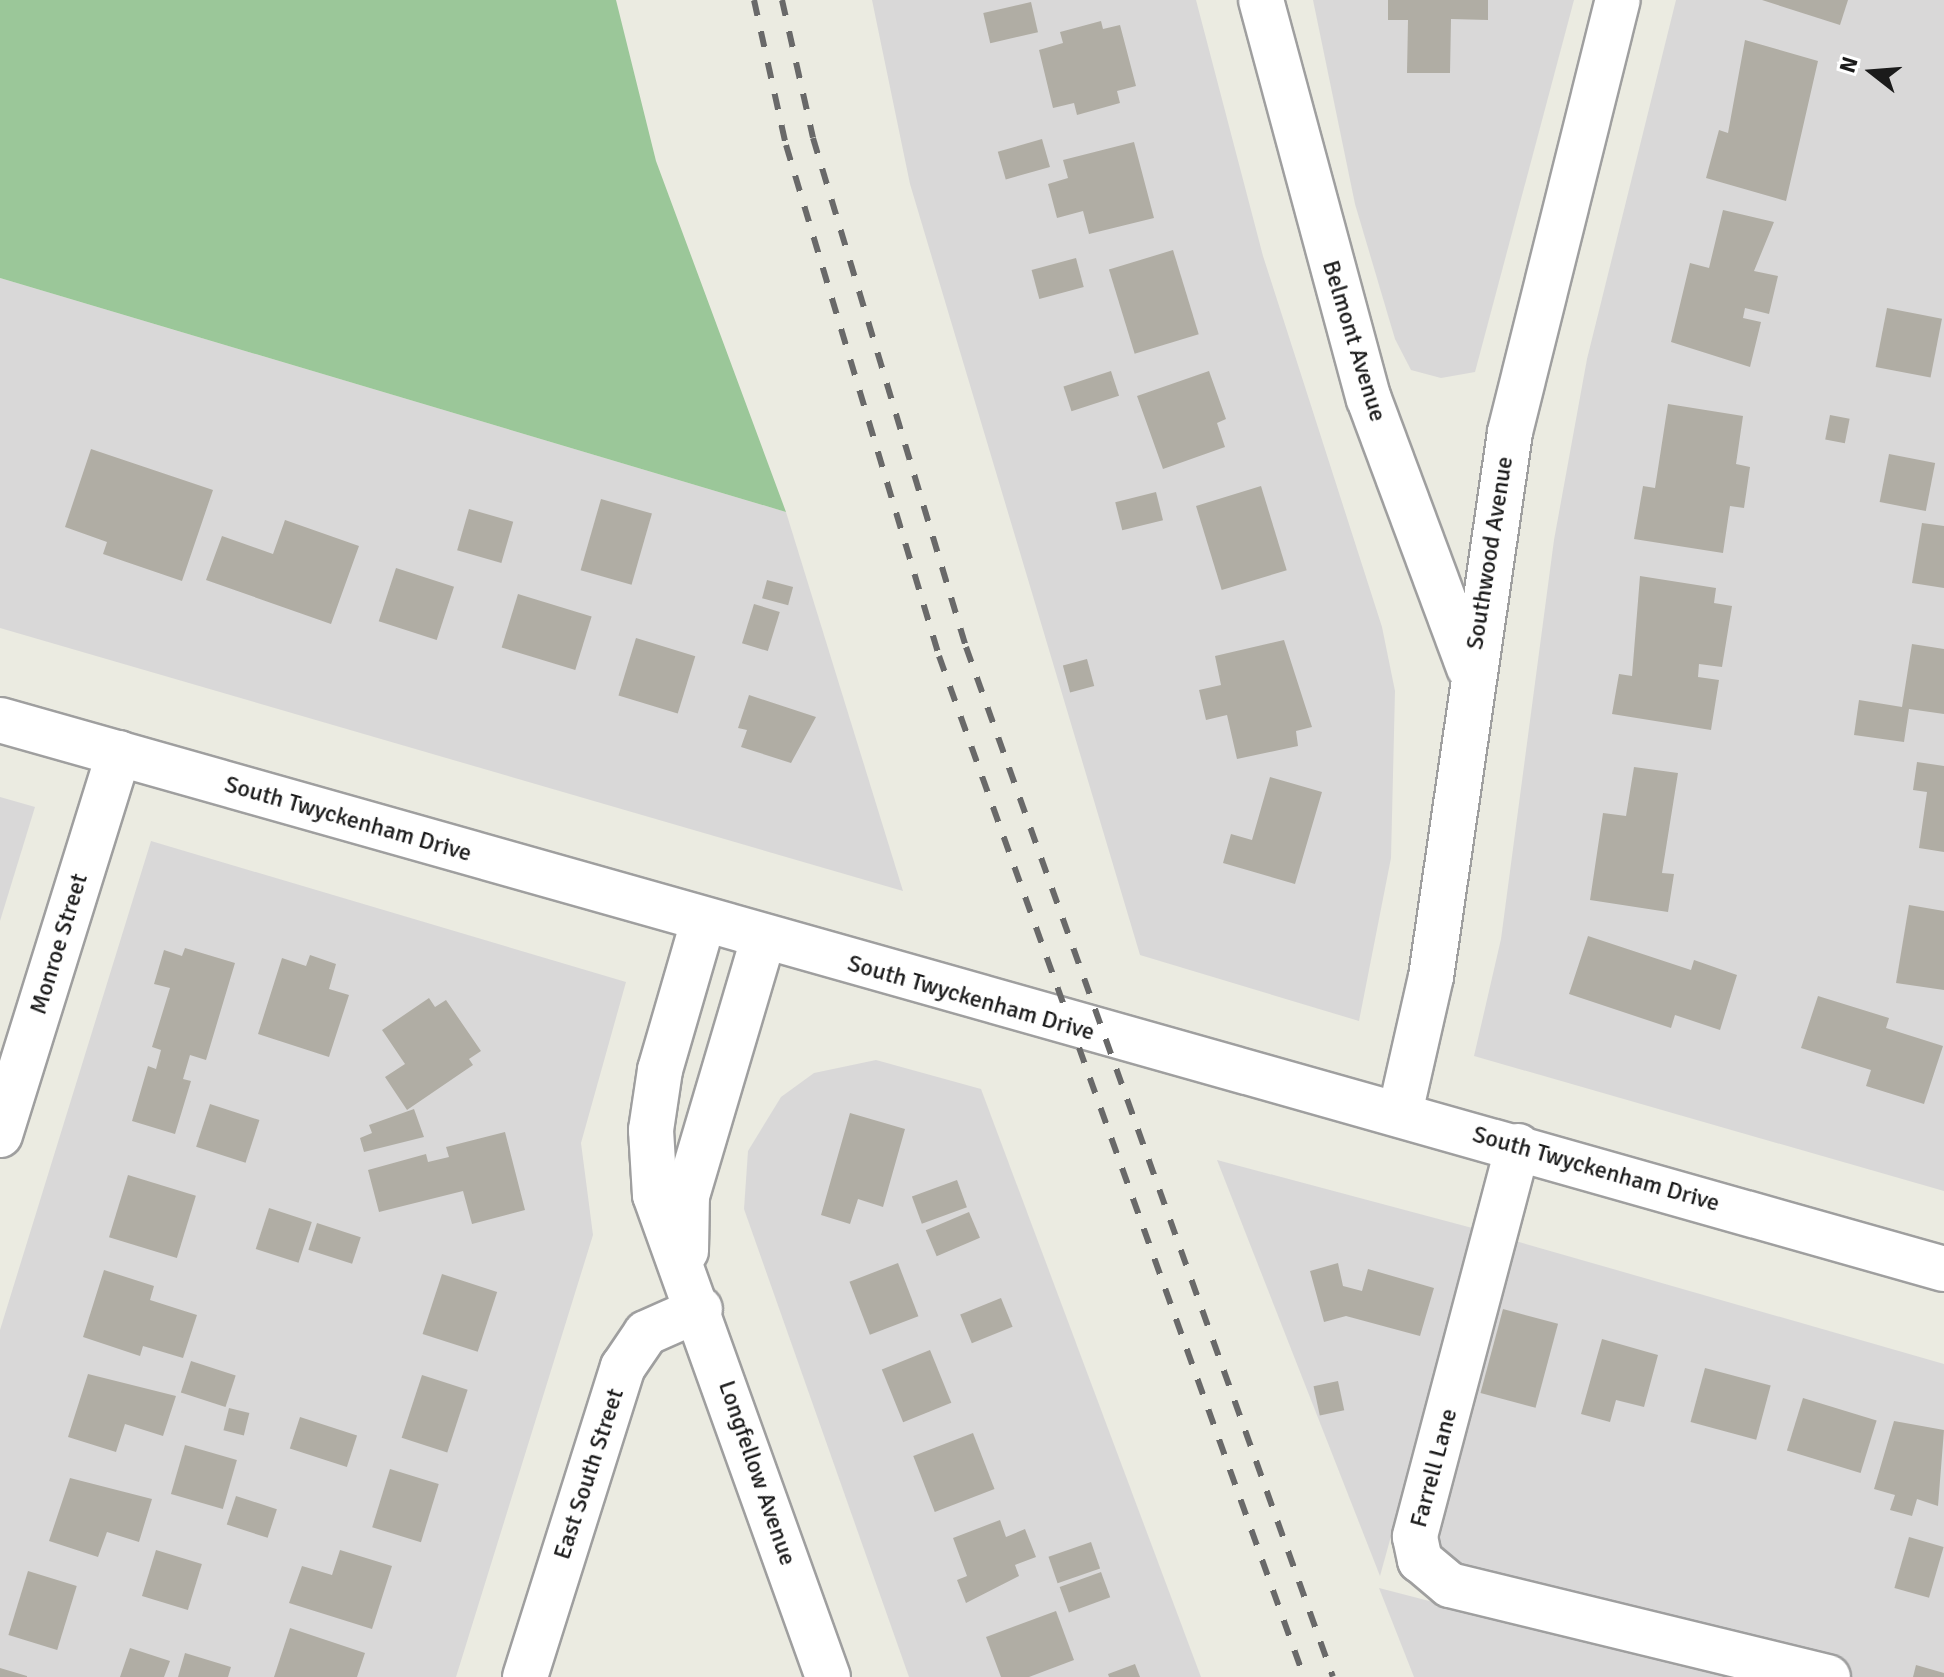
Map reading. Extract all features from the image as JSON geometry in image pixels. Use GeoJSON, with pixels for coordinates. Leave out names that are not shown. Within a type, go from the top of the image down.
{"type":"FeatureCollection","features":[{"type":"Feature","properties":{"kind":"street","name":"Belmont Avenue"},"geometry":{"type":"LineString","coordinates":[[1261,0],[1369,399],[1471,674]]}},
{"type":"Feature","properties":{"kind":"street","name":"Southwood Avenue"},"geometry":{"type":"LineString","coordinates":[[1400,1113],[1429,991],[1471,674],[1538,300],[1618,0]]}},
{"type":"Feature","properties":{"kind":"street","name":"South Twyckenham Drive"},"geometry":{"type":"LineString","coordinates":[[0,720],[763,939],[1400,1113],[1944,1269]]}},
{"type":"Feature","properties":{"kind":"street","name":"Monroe Street"},"geometry":{"type":"LineString","coordinates":[[0,1135],[119,753]]}},
{"type":"Feature","properties":{"kind":"street","name":"Longfellow Avenue"},"geometry":{"type":"LineString","coordinates":[[703,922],[651,1130],[655,1195],[693,1289],[828,1677]]}},
{"type":"Feature","properties":{"kind":"street","name":"Longfellow Avenue"},"geometry":{"type":"LineString","coordinates":[[693,1289],[687,1196],[763,939]]}},
{"type":"Feature","properties":{"kind":"street","name":"Farrell Lane"},"geometry":{"type":"LineString","coordinates":[[1518,1146],[1415,1537],[1420,1560],[1450,1585],[1828,1677]]}},
{"type":"Feature","properties":{"kind":"street","name":"East South Street"},"geometry":{"type":"LineString","coordinates":[[525,1677],[623,1367],[646,1333],[693,1289]]}},
{"type":"Feature","properties":{"kind":"shaded area"},"geometry":{"type":"Polygon","coordinates":[[[872,0],[1196,0],[1263,256],[1382,627],[1395,691],[1391,858],[1359,1021],[1140,955],[910,184],[872,0]]]}},
{"type":"Feature","properties":{"kind":"shaded area"},"geometry":{"type":"Polygon","coordinates":[[[1313,0],[1574,0],[1475,372],[1441,378],[1411,370],[1395,339],[1355,204],[1313,0]]]}},
{"type":"Feature","properties":{"kind":"shaded area"},"geometry":{"type":"Polygon","coordinates":[[[1676,0],[1944,0],[1944,1191],[1474,1056],[1501,939],[1554,540],[1587,359],[1676,0]]]}},
{"type":"Feature","properties":{"kind":"shaded area"},"geometry":{"type":"Polygon","coordinates":[[[0,278],[786,512],[903,891],[0,628],[0,278]]]}},
{"type":"Feature","properties":{"kind":"shaded area"},"geometry":{"type":"Polygon","coordinates":[[[0,797],[35,807],[0,921],[0,797]]]}},
{"type":"Feature","properties":{"kind":"shaded area"},"geometry":{"type":"Polygon","coordinates":[[[151,841],[626,982],[581,1143],[593,1235],[456,1677],[0,1677],[0,1330],[151,841]]]}},
{"type":"Feature","properties":{"kind":"shaded area"},"geometry":{"type":"Polygon","coordinates":[[[876,1060],[981,1089],[1201,1677],[909,1677],[744,1209],[748,1151],[781,1097],[814,1073],[876,1060]]]}},
{"type":"Feature","properties":{"kind":"shaded area"},"geometry":{"type":"Polygon","coordinates":[[[1217,1160],[1476,1229],[1380,1576],[1217,1160]]]}},
{"type":"Feature","properties":{"kind":"shaded area"},"geometry":{"type":"Polygon","coordinates":[[[1505,1238],[1944,1364],[1944,1677],[1839,1677],[1441,1560],[1426,1526],[1505,1238]]]}},
{"type":"Feature","properties":{"kind":"shaded area"},"geometry":{"type":"Polygon","coordinates":[[[1379,1588],[1724,1677],[1414,1677],[1379,1588]]]}},
{"type":"Feature","properties":{"kind":"green space"},"geometry":{"type":"Polygon","coordinates":[[[0,0],[616,0],[656,161],[786,512],[0,278],[0,0]]]}},
{"type":"Feature","properties":{"kind":"building"},"geometry":{"type":"Polygon","coordinates":[[[1388,0],[1488,0],[1488,20],[1451,19],[1450,73],[1407,73],[1408,20],[1388,20],[1388,0]]]}},
{"type":"Feature","properties":{"kind":"building"},"geometry":{"type":"Polygon","coordinates":[[[1762,0],[1848,0],[1840,25],[1762,0]]]}},
{"type":"Feature","properties":{"kind":"building"},"geometry":{"type":"Polygon","coordinates":[[[1031,2],[1038,32],[990,43],[983,13],[1031,2]]]}},
{"type":"Feature","properties":{"kind":"building"},"geometry":{"type":"Polygon","coordinates":[[[1101,21],[1103,29],[1120,25],[1136,86],[1117,91],[1120,103],[1077,115],[1074,103],[1053,108],[1039,50],[1063,43],[1060,32],[1101,21]]]}},
{"type":"Feature","properties":{"kind":"building"},"geometry":{"type":"Polygon","coordinates":[[[1745,40],[1818,61],[1786,201],[1706,178],[1719,130],[1728,133],[1745,40]]]}},
{"type":"Feature","properties":{"kind":"building"},"geometry":{"type":"Polygon","coordinates":[[[1042,139],[1050,167],[1006,180],[998,152],[1042,139]]]}},
{"type":"Feature","properties":{"kind":"building"},"geometry":{"type":"Polygon","coordinates":[[[1134,142],[1154,218],[1089,234],[1083,211],[1057,218],[1048,184],[1068,178],[1063,160],[1134,142]]]}},
{"type":"Feature","properties":{"kind":"building"},"geometry":{"type":"Polygon","coordinates":[[[1723,210],[1774,222],[1754,271],[1778,276],[1769,314],[1745,308],[1743,318],[1761,322],[1750,367],[1671,342],[1690,263],[1709,268],[1723,210]]]}},
{"type":"Feature","properties":{"kind":"building"},"geometry":{"type":"Polygon","coordinates":[[[1173,250],[1199,334],[1135,354],[1109,270],[1173,250]]]}},
{"type":"Feature","properties":{"kind":"building"},"geometry":{"type":"Polygon","coordinates":[[[1076,258],[1084,287],[1039,299],[1032,270],[1076,258]]]}},
{"type":"Feature","properties":{"kind":"building"},"geometry":{"type":"Polygon","coordinates":[[[1887,308],[1942,319],[1931,378],[1876,367],[1887,308]]]}},
{"type":"Feature","properties":{"kind":"building"},"geometry":{"type":"Polygon","coordinates":[[[1111,371],[1119,396],[1071,411],[1063,386],[1111,371]]]}},
{"type":"Feature","properties":{"kind":"building"},"geometry":{"type":"Polygon","coordinates":[[[1209,371],[1226,419],[1217,423],[1225,447],[1163,469],[1137,396],[1209,371]]]}},
{"type":"Feature","properties":{"kind":"building"},"geometry":{"type":"Polygon","coordinates":[[[1668,404],[1743,416],[1736,464],[1750,467],[1744,508],[1730,506],[1723,553],[1634,539],[1643,486],[1655,488],[1668,404]]]}},
{"type":"Feature","properties":{"kind":"building"},"geometry":{"type":"Polygon","coordinates":[[[1830,415],[1850,419],[1845,443],[1825,440],[1830,415]]]}},
{"type":"Feature","properties":{"kind":"building"},"geometry":{"type":"Polygon","coordinates":[[[91,449],[213,490],[182,581],[103,554],[107,542],[65,527],[91,449]]]}},
{"type":"Feature","properties":{"kind":"building"},"geometry":{"type":"Polygon","coordinates":[[[1889,454],[1935,463],[1926,511],[1880,502],[1889,454]]]}},
{"type":"Feature","properties":{"kind":"building"},"geometry":{"type":"Polygon","coordinates":[[[1261,486],[1287,570],[1222,590],[1196,506],[1261,486]]]}},
{"type":"Feature","properties":{"kind":"building"},"geometry":{"type":"Polygon","coordinates":[[[1156,492],[1163,520],[1122,530],[1115,502],[1156,492]]]}},
{"type":"Feature","properties":{"kind":"building"},"geometry":{"type":"Polygon","coordinates":[[[601,499],[652,514],[632,585],[581,570],[601,499]]]}},
{"type":"Feature","properties":{"kind":"building"},"geometry":{"type":"Polygon","coordinates":[[[469,509],[513,522],[501,563],[457,550],[469,509]]]}},
{"type":"Feature","properties":{"kind":"building"},"geometry":{"type":"Polygon","coordinates":[[[285,520],[359,546],[331,624],[206,580],[222,536],[273,554],[285,520]]]}},
{"type":"Feature","properties":{"kind":"building"},"geometry":{"type":"Polygon","coordinates":[[[1922,523],[1944,526],[1944,588],[1912,583],[1922,523]]]}},
{"type":"Feature","properties":{"kind":"building"},"geometry":{"type":"Polygon","coordinates":[[[396,568],[454,587],[437,640],[379,621],[396,568]]]}},
{"type":"Feature","properties":{"kind":"building"},"geometry":{"type":"Polygon","coordinates":[[[1640,576],[1716,588],[1714,603],[1732,606],[1722,667],[1699,664],[1698,677],[1719,680],[1711,730],[1612,714],[1619,674],[1632,676],[1640,576]]]}},
{"type":"Feature","properties":{"kind":"building"},"geometry":{"type":"Polygon","coordinates":[[[767,580],[793,587],[788,605],[762,598],[767,580]]]}},
{"type":"Feature","properties":{"kind":"building"},"geometry":{"type":"Polygon","coordinates":[[[518,594],[592,617],[575,670],[502,648],[518,594]]]}},
{"type":"Feature","properties":{"kind":"building"},"geometry":{"type":"Polygon","coordinates":[[[754,604],[780,612],[768,651],[742,643],[754,604]]]}},
{"type":"Feature","properties":{"kind":"building"},"geometry":{"type":"Polygon","coordinates":[[[636,638],[695,656],[678,714],[618,695],[636,638]]]}},
{"type":"Feature","properties":{"kind":"building"},"geometry":{"type":"Polygon","coordinates":[[[1284,640],[1312,727],[1296,731],[1298,746],[1237,759],[1227,715],[1206,720],[1199,690],[1221,685],[1215,656],[1284,640]]]}},
{"type":"Feature","properties":{"kind":"building"},"geometry":{"type":"Polygon","coordinates":[[[1912,644],[1944,649],[1944,714],[1909,709],[1904,742],[1854,735],[1859,700],[1902,707],[1912,644]]]}},
{"type":"Feature","properties":{"kind":"building"},"geometry":{"type":"Polygon","coordinates":[[[1087,659],[1094,686],[1070,693],[1063,665],[1087,659]]]}},
{"type":"Feature","properties":{"kind":"building"},"geometry":{"type":"Polygon","coordinates":[[[749,695],[816,717],[791,763],[741,747],[747,730],[738,728],[749,695]]]}},
{"type":"Feature","properties":{"kind":"building"},"geometry":{"type":"Polygon","coordinates":[[[1917,762],[1944,766],[1944,852],[1919,848],[1927,792],[1913,790],[1917,762]]]}},
{"type":"Feature","properties":{"kind":"building"},"geometry":{"type":"Polygon","coordinates":[[[1634,767],[1678,773],[1662,873],[1674,874],[1668,912],[1590,900],[1603,813],[1626,816],[1634,767]]]}},
{"type":"Feature","properties":{"kind":"building"},"geometry":{"type":"Polygon","coordinates":[[[1270,777],[1322,792],[1295,884],[1223,863],[1231,834],[1252,840],[1270,777]]]}},
{"type":"Feature","properties":{"kind":"building"},"geometry":{"type":"Polygon","coordinates":[[[1909,905],[1944,911],[1944,990],[1896,983],[1909,905]]]}},
{"type":"Feature","properties":{"kind":"building"},"geometry":{"type":"Polygon","coordinates":[[[1588,936],[1691,970],[1694,960],[1737,975],[1720,1030],[1675,1015],[1671,1028],[1569,994],[1588,936]]]}},
{"type":"Feature","properties":{"kind":"building"},"geometry":{"type":"Polygon","coordinates":[[[185,948],[235,963],[206,1060],[190,1055],[183,1079],[191,1081],[175,1134],[132,1121],[148,1066],[156,1069],[161,1050],[152,1047],[170,988],[154,984],[164,950],[182,956],[185,948]]]}},
{"type":"Feature","properties":{"kind":"building"},"geometry":{"type":"Polygon","coordinates":[[[310,955],[336,964],[329,989],[349,995],[329,1057],[258,1034],[282,958],[306,966],[310,955]]]}},
{"type":"Feature","properties":{"kind":"building"},"geometry":{"type":"Polygon","coordinates":[[[1818,996],[1889,1018],[1886,1028],[1943,1046],[1924,1104],[1866,1086],[1871,1070],[1801,1048],[1818,996]]]}},
{"type":"Feature","properties":{"kind":"building"},"geometry":{"type":"Polygon","coordinates":[[[429,998],[435,1007],[446,1000],[481,1051],[469,1059],[473,1065],[407,1110],[385,1077],[405,1064],[382,1030],[429,998]]]}},
{"type":"Feature","properties":{"kind":"building"},"geometry":{"type":"Polygon","coordinates":[[[210,1104],[259,1120],[246,1163],[196,1147],[210,1104]]]}},
{"type":"Feature","properties":{"kind":"building"},"geometry":{"type":"Polygon","coordinates":[[[414,1109],[424,1137],[364,1152],[360,1138],[372,1133],[369,1125],[414,1109]]]}},
{"type":"Feature","properties":{"kind":"building"},"geometry":{"type":"Polygon","coordinates":[[[850,1113],[905,1129],[883,1207],[858,1199],[850,1224],[821,1215],[850,1113]]]}},
{"type":"Feature","properties":{"kind":"building"},"geometry":{"type":"Polygon","coordinates":[[[505,1132],[525,1210],[472,1224],[463,1191],[379,1212],[368,1170],[426,1154],[428,1162],[449,1157],[446,1147],[505,1132]]]}},
{"type":"Feature","properties":{"kind":"building"},"geometry":{"type":"Polygon","coordinates":[[[128,1175],[196,1196],[177,1258],[109,1237],[128,1175]]]}},
{"type":"Feature","properties":{"kind":"building"},"geometry":{"type":"Polygon","coordinates":[[[957,1180],[967,1207],[922,1224],[912,1196],[957,1180]]]}},
{"type":"Feature","properties":{"kind":"building"},"geometry":{"type":"Polygon","coordinates":[[[269,1208],[312,1222],[299,1263],[256,1249],[269,1208]]]}},
{"type":"Feature","properties":{"kind":"building"},"geometry":{"type":"Polygon","coordinates":[[[969,1212],[980,1238],[937,1256],[926,1230],[969,1212]]]}},
{"type":"Feature","properties":{"kind":"building"},"geometry":{"type":"Polygon","coordinates":[[[317,1223],[361,1237],[352,1264],[308,1250],[317,1223]]]}},
{"type":"Feature","properties":{"kind":"building"},"geometry":{"type":"Polygon","coordinates":[[[898,1263],[918,1316],[870,1335],[849,1282],[898,1263]]]}},
{"type":"Feature","properties":{"kind":"building"},"geometry":{"type":"Polygon","coordinates":[[[1338,1263],[1343,1286],[1362,1291],[1368,1269],[1434,1288],[1420,1336],[1346,1316],[1324,1322],[1310,1271],[1338,1263]]]}},
{"type":"Feature","properties":{"kind":"building"},"geometry":{"type":"Polygon","coordinates":[[[104,1270],[154,1286],[150,1300],[197,1315],[183,1358],[143,1346],[140,1356],[83,1337],[104,1270]]]}},
{"type":"Feature","properties":{"kind":"building"},"geometry":{"type":"Polygon","coordinates":[[[442,1274],[497,1292],[478,1352],[423,1334],[442,1274]]]}},
{"type":"Feature","properties":{"kind":"building"},"geometry":{"type":"Polygon","coordinates":[[[1001,1298],[1013,1327],[972,1343],[960,1314],[1001,1298]]]}},
{"type":"Feature","properties":{"kind":"building"},"geometry":{"type":"Polygon","coordinates":[[[1503,1309],[1558,1324],[1536,1408],[1480,1393],[1503,1309]]]}},
{"type":"Feature","properties":{"kind":"building"},"geometry":{"type":"Polygon","coordinates":[[[1602,1339],[1658,1355],[1644,1407],[1616,1400],[1610,1422],[1581,1414],[1602,1339]]]}},
{"type":"Feature","properties":{"kind":"building"},"geometry":{"type":"Polygon","coordinates":[[[930,1350],[951,1403],[903,1422],[882,1369],[930,1350]]]}},
{"type":"Feature","properties":{"kind":"building"},"geometry":{"type":"Polygon","coordinates":[[[191,1361],[236,1376],[226,1407],[181,1392],[191,1361]]]}},
{"type":"Feature","properties":{"kind":"building"},"geometry":{"type":"Polygon","coordinates":[[[1705,1368],[1771,1386],[1756,1440],[1691,1422],[1705,1368]]]}},
{"type":"Feature","properties":{"kind":"building"},"geometry":{"type":"Polygon","coordinates":[[[88,1374],[176,1396],[163,1436],[125,1424],[116,1452],[68,1437],[88,1374]]]}},
{"type":"Feature","properties":{"kind":"building"},"geometry":{"type":"Polygon","coordinates":[[[422,1375],[468,1390],[447,1453],[402,1438],[422,1375]]]}},
{"type":"Feature","properties":{"kind":"building"},"geometry":{"type":"Polygon","coordinates":[[[1338,1381],[1344,1410],[1320,1416],[1314,1386],[1338,1381]]]}},
{"type":"Feature","properties":{"kind":"building"},"geometry":{"type":"Polygon","coordinates":[[[1803,1398],[1877,1421],[1861,1473],[1787,1451],[1803,1398]]]}},
{"type":"Feature","properties":{"kind":"building"},"geometry":{"type":"Polygon","coordinates":[[[229,1408],[249,1413],[244,1435],[223,1430],[229,1408]]]}},
{"type":"Feature","properties":{"kind":"building"},"geometry":{"type":"Polygon","coordinates":[[[300,1417],[357,1436],[347,1467],[290,1448],[300,1417]]]}},
{"type":"Feature","properties":{"kind":"building"},"geometry":{"type":"Polygon","coordinates":[[[1894,1421],[1944,1430],[1938,1506],[1917,1499],[1912,1516],[1890,1510],[1895,1495],[1874,1489],[1894,1421]]]}},
{"type":"Feature","properties":{"kind":"building"},"geometry":{"type":"Polygon","coordinates":[[[973,1433],[995,1489],[935,1512],[913,1456],[973,1433]]]}},
{"type":"Feature","properties":{"kind":"building"},"geometry":{"type":"Polygon","coordinates":[[[185,1445],[237,1460],[223,1509],[171,1494],[185,1445]]]}},
{"type":"Feature","properties":{"kind":"building"},"geometry":{"type":"Polygon","coordinates":[[[390,1469],[439,1484],[421,1542],[372,1527],[390,1469]]]}},
{"type":"Feature","properties":{"kind":"building"},"geometry":{"type":"Polygon","coordinates":[[[70,1478],[152,1499],[139,1542],[107,1532],[98,1557],[49,1541],[70,1478]]]}},
{"type":"Feature","properties":{"kind":"building"},"geometry":{"type":"Polygon","coordinates":[[[236,1496],[277,1509],[268,1538],[227,1525],[236,1496]]]}},
{"type":"Feature","properties":{"kind":"building"},"geometry":{"type":"Polygon","coordinates":[[[1000,1520],[1006,1537],[1025,1529],[1036,1557],[1015,1565],[1019,1576],[966,1603],[957,1580],[967,1576],[953,1538],[1000,1520]]]}},
{"type":"Feature","properties":{"kind":"building"},"geometry":{"type":"Polygon","coordinates":[[[1909,1537],[1944,1547],[1929,1598],[1894,1588],[1909,1537]]]}},
{"type":"Feature","properties":{"kind":"building"},"geometry":{"type":"Polygon","coordinates":[[[1091,1542],[1100,1568],[1058,1583],[1048,1557],[1091,1542]]]}},
{"type":"Feature","properties":{"kind":"building"},"geometry":{"type":"Polygon","coordinates":[[[156,1550],[202,1564],[188,1610],[142,1596],[156,1550]]]}},
{"type":"Feature","properties":{"kind":"building"},"geometry":{"type":"Polygon","coordinates":[[[340,1550],[392,1566],[372,1629],[289,1603],[302,1566],[332,1575],[340,1550]]]}},
{"type":"Feature","properties":{"kind":"building"},"geometry":{"type":"Polygon","coordinates":[[[28,1571],[77,1586],[57,1650],[8,1635],[28,1571]]]}},
{"type":"Feature","properties":{"kind":"building"},"geometry":{"type":"Polygon","coordinates":[[[1101,1572],[1110,1597],[1069,1612],[1060,1587],[1101,1572]]]}},
{"type":"Feature","properties":{"kind":"building"},"geometry":{"type":"Polygon","coordinates":[[[1056,1611],[1074,1660],[1029,1677],[1001,1677],[986,1637],[1056,1611]]]}},
{"type":"Feature","properties":{"kind":"building"},"geometry":{"type":"Polygon","coordinates":[[[290,1628],[365,1653],[357,1677],[274,1677],[290,1628]]]}},
{"type":"Feature","properties":{"kind":"building"},"geometry":{"type":"Polygon","coordinates":[[[130,1648],[170,1661],[164,1677],[120,1677],[130,1648]]]}},
{"type":"Feature","properties":{"kind":"building"},"geometry":{"type":"Polygon","coordinates":[[[185,1653],[231,1667],[228,1677],[178,1677],[185,1653]]]}},
{"type":"Feature","properties":{"kind":"building"},"geometry":{"type":"Polygon","coordinates":[[[1135,1664],[1140,1677],[1109,1677],[1108,1674],[1135,1664]]]}},
{"type":"Feature","properties":{"kind":"building"},"geometry":{"type":"Polygon","coordinates":[[[1916,1665],[1944,1673],[1944,1677],[1913,1677],[1916,1665]]]}},
{"type":"Feature","properties":{"kind":"building"},"geometry":{"type":"Polygon","coordinates":[[[0,1668],[27,1676],[27,1677],[0,1677],[0,1668]]]}},
{"type":"Feature","properties":{"kind":"railway"},"geometry":{"type":"LineString","coordinates":[[754,0],[786,145],[939,656],[1304,1677]]}},
{"type":"Feature","properties":{"kind":"railway"},"geometry":{"type":"LineString","coordinates":[[782,0],[813,138],[966,647],[1333,1677]]}}]}
